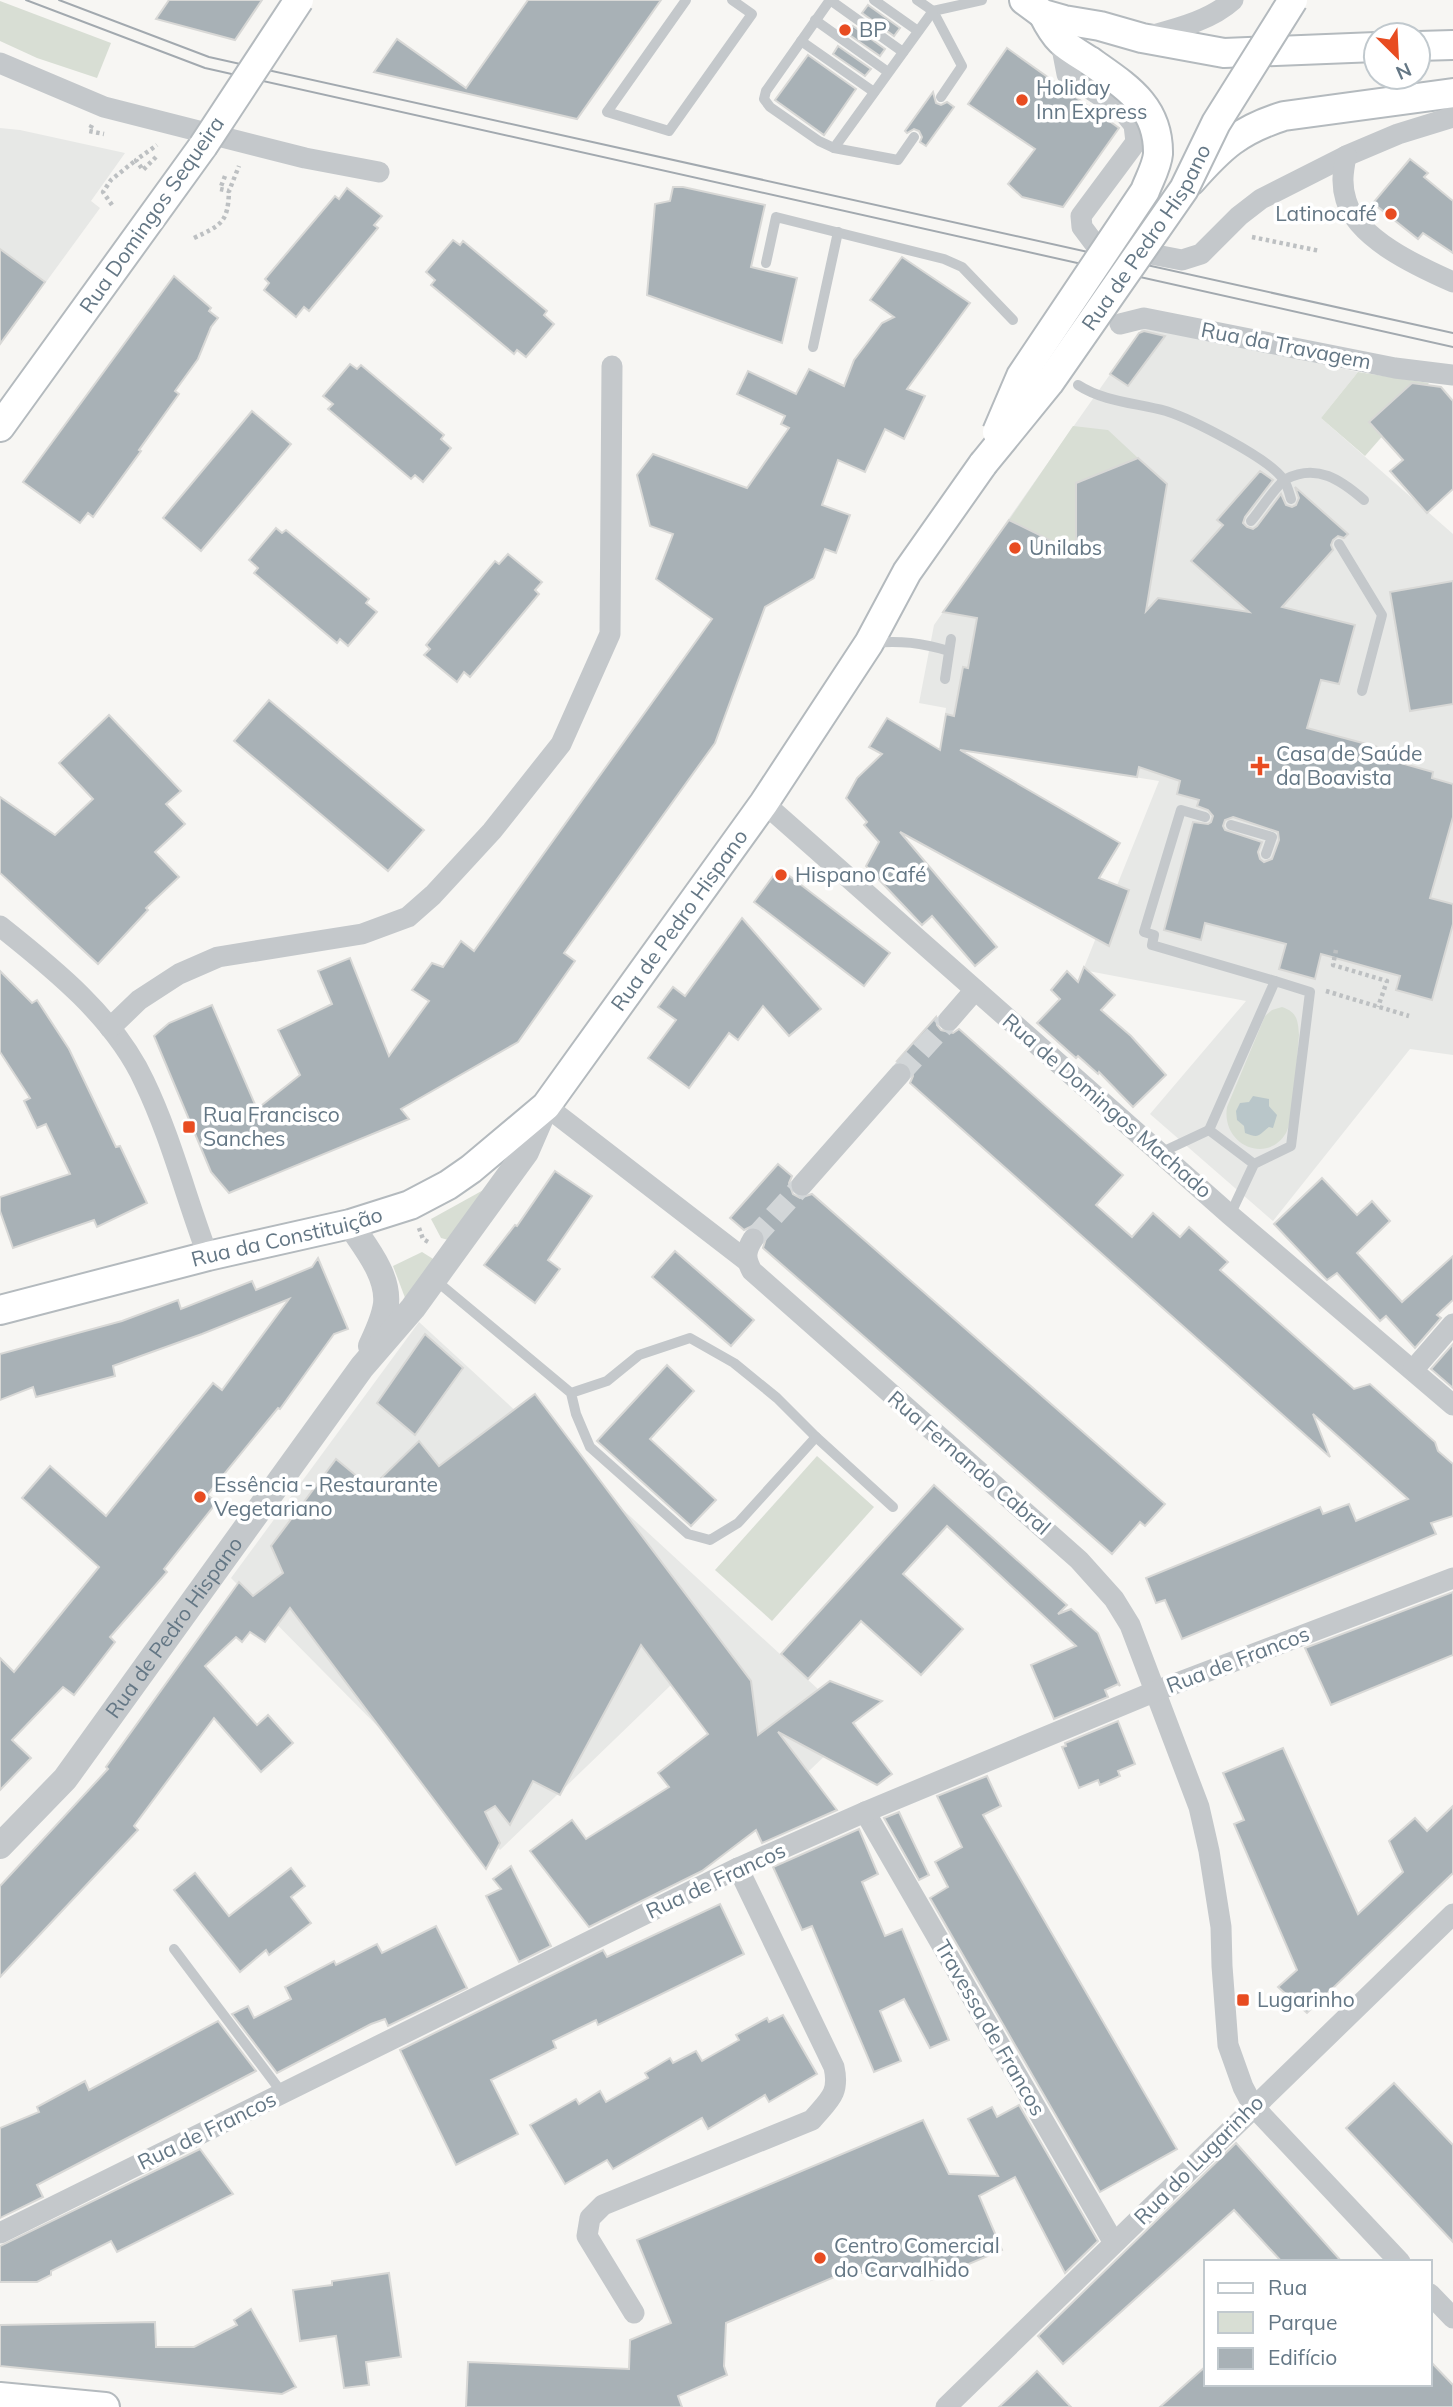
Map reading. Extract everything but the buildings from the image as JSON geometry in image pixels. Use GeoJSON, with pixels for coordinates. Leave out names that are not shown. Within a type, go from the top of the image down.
{"type":"FeatureCollection","features":[{"type":"Feature","properties":{"kind":"main road","name":"Rua Domingos Sequeira"},"geometry":{"type":"LineString","coordinates":[[0,428],[203,146],[299,0]]}},
{"type":"Feature","properties":{"kind":"main road","name":"Rua de Pedro Hispano"},"geometry":{"type":"LineString","coordinates":[[546,1106],[764,803],[869,643],[907,572],[983,464],[1049,383],[1184,189],[1216,123],[1293,0]]}},
{"type":"Feature","properties":{"kind":"main road"},"geometry":{"type":"LineString","coordinates":[[1033,7],[1142,38],[1224,53],[1362,48]]}},
{"type":"Feature","properties":{"kind":"main road","name":"Rua de Pedro Hispano"},"geometry":{"type":"LineString","coordinates":[[983,464],[1021,376],[1145,191],[1158,156],[1154,124],[1133,91],[1061,43],[1033,7]]}},
{"type":"Feature","properties":{"kind":"main road"},"geometry":{"type":"LineString","coordinates":[[1432,46],[1453,45]]}},
{"type":"Feature","properties":{"kind":"main road"},"geometry":{"type":"LineString","coordinates":[[1184,189],[1213,156],[1236,137],[1258,124],[1284,116],[1453,93]]}},
{"type":"Feature","properties":{"kind":"main road","name":"Rua da Constituição"},"geometry":{"type":"LineString","coordinates":[[0,1310],[208,1256],[350,1224],[410,1205],[471,1169],[546,1106]]}},
{"type":"Feature","properties":{"kind":"main road"},"geometry":{"type":"LineString","coordinates":[[0,2397],[105,2407]]}},
{"type":"Feature","properties":{"kind":"street"},"geometry":{"type":"LineString","coordinates":[[1142,38],[1181,27],[1223,9],[1233,0]]}},
{"type":"Feature","properties":{"kind":"street"},"geometry":{"type":"LineString","coordinates":[[1061,43],[1068,74],[1122,110],[1134,125],[1136,142],[1081,216],[1082,227],[1094,243],[1182,260],[1201,254],[1239,216],[1261,199],[1346,156],[1398,134],[1453,117]]}},
{"type":"Feature","properties":{"kind":"street"},"geometry":{"type":"LineString","coordinates":[[0,63],[104,107],[305,158],[379,172]]}},
{"type":"Feature","properties":{"kind":"street"},"geometry":{"type":"LineString","coordinates":[[1346,156],[1342,180],[1346,203],[1359,223],[1385,246],[1453,282]]}},
{"type":"Feature","properties":{"kind":"street","name":"Rua da Travagem"},"geometry":{"type":"LineString","coordinates":[[1120,324],[1144,318],[1395,368],[1453,375]]}},
{"type":"Feature","properties":{"kind":"street"},"geometry":{"type":"LineString","coordinates":[[110,1028],[139,1000],[179,974],[218,957],[362,934],[408,917],[433,895],[492,831],[561,744],[610,634],[612,366]]}},
{"type":"Feature","properties":{"kind":"street","name":"Rua de Domingos Machado"},"geometry":{"type":"LineString","coordinates":[[764,803],[1230,1215],[1453,1405]]}},
{"type":"Feature","properties":{"kind":"street"},"geometry":{"type":"LineString","coordinates":[[0,926],[48,963],[110,1028],[144,1079],[177,1159],[194,1221],[208,1256]]}},
{"type":"Feature","properties":{"kind":"street"},"geometry":{"type":"LineString","coordinates":[[949,1020],[975,990]]}},
{"type":"Feature","properties":{"kind":"street"},"geometry":{"type":"LineString","coordinates":[[802,1185],[900,1074]]}},
{"type":"Feature","properties":{"kind":"street","name":"Rua Fernando Cabral"},"geometry":{"type":"LineString","coordinates":[[546,1106],[747,1261],[752,1271],[1079,1560],[1114,1599],[1130,1625],[1199,1807],[1221,1927],[1228,2045],[1243,2087],[1253,2106],[1398,2260]]}},
{"type":"Feature","properties":{"kind":"street","name":"Rua de Pedro Hispano"},"geometry":{"type":"LineString","coordinates":[[0,1846],[65,1779],[362,1367],[413,1308],[526,1152],[546,1106]]}},
{"type":"Feature","properties":{"kind":"street","name":"Rua de Pedro Hispano"},"geometry":{"type":"LineString","coordinates":[[350,1224],[376,1265],[384,1283],[386,1302],[382,1320],[362,1367]]}},
{"type":"Feature","properties":{"kind":"street"},"geometry":{"type":"LineString","coordinates":[[747,1261],[746,1251],[753,1239]]}},
{"type":"Feature","properties":{"kind":"street"},"geometry":{"type":"LineString","coordinates":[[1413,1370],[1453,1324]]}},
{"type":"Feature","properties":{"kind":"street","name":"Rua de Francos"},"geometry":{"type":"LineString","coordinates":[[0,2232],[738,1868],[1156,1691],[1453,1578]]}},
{"type":"Feature","properties":{"kind":"street","name":"Travessa de Francos"},"geometry":{"type":"LineString","coordinates":[[865,1812],[1114,2244]]}},
{"type":"Feature","properties":{"kind":"street"},"geometry":{"type":"LineString","coordinates":[[634,2313],[587,2236],[590,2218],[603,2205],[812,2120],[830,2099],[838,2084],[834,2067],[738,1868]]}},
{"type":"Feature","properties":{"kind":"street","name":"Rua do Lugarinho"},"geometry":{"type":"LineString","coordinates":[[946,2407],[1453,1914]]}},
{"type":"Feature","properties":{"kind":"street"},"geometry":{"type":"LineString","coordinates":[[1432,2296],[1453,2318]]}},
{"type":"Feature","properties":{"kind":"lane"},"geometry":{"type":"LineString","coordinates":[[686,0],[607,112],[669,131],[752,14],[732,0]]}},
{"type":"Feature","properties":{"kind":"lane"},"geometry":{"type":"LineString","coordinates":[[904,52],[830,0],[766,90],[764,99],[770,107],[834,148],[898,160],[914,137]]}},
{"type":"Feature","properties":{"kind":"lane"},"geometry":{"type":"LineString","coordinates":[[874,0],[918,31]]}},
{"type":"Feature","properties":{"kind":"lane"},"geometry":{"type":"LineString","coordinates":[[918,0],[933,11],[962,66],[941,97]]}},
{"type":"Feature","properties":{"kind":"lane"},"geometry":{"type":"LineString","coordinates":[[834,148],[933,11],[982,0]]}},
{"type":"Feature","properties":{"kind":"lane"},"geometry":{"type":"LineString","coordinates":[[816,20],[888,72]]}},
{"type":"Feature","properties":{"kind":"lane"},"geometry":{"type":"LineString","coordinates":[[801,41],[874,92]]}},
{"type":"Feature","properties":{"kind":"lane"},"geometry":{"type":"LineString","coordinates":[[766,263],[776,217],[944,259],[962,267],[1013,320]]}},
{"type":"Feature","properties":{"kind":"lane"},"geometry":{"type":"LineString","coordinates":[[813,347],[838,232]]}},
{"type":"Feature","properties":{"kind":"lane"},"geometry":{"type":"LineString","coordinates":[[1079,385],[1094,395],[1170,412],[1242,449],[1271,466],[1284,480],[1291,499]]}},
{"type":"Feature","properties":{"kind":"lane"},"geometry":{"type":"LineString","coordinates":[[1251,521],[1284,480],[1312,472],[1343,481],[1364,500]]}},
{"type":"Feature","properties":{"kind":"lane"},"geometry":{"type":"LineString","coordinates":[[1339,544],[1382,615],[1362,691]]}},
{"type":"Feature","properties":{"kind":"lane"},"geometry":{"type":"LineString","coordinates":[[945,679],[951,639]]}},
{"type":"Feature","properties":{"kind":"lane"},"geometry":{"type":"LineString","coordinates":[[869,643],[897,640],[949,651]]}},
{"type":"Feature","properties":{"kind":"lane"},"geometry":{"type":"LineString","coordinates":[[1205,817],[1181,810],[1144,932],[1154,935],[1152,945],[1310,992],[1292,1146],[1254,1164],[1230,1215]]}},
{"type":"Feature","properties":{"kind":"lane"},"geometry":{"type":"LineString","coordinates":[[1231,825],[1272,837],[1266,854]]}},
{"type":"Feature","properties":{"kind":"lane"},"geometry":{"type":"LineString","coordinates":[[1160,1153],[1209,1130],[1275,981]]}},
{"type":"Feature","properties":{"kind":"lane"},"geometry":{"type":"LineString","coordinates":[[1209,1130],[1254,1164]]}},
{"type":"Feature","properties":{"kind":"lane"},"geometry":{"type":"LineString","coordinates":[[434,1279],[571,1393],[576,1414],[590,1447],[688,1534],[709,1540],[738,1523],[816,1437]]}},
{"type":"Feature","properties":{"kind":"lane"},"geometry":{"type":"LineString","coordinates":[[571,1393],[607,1381],[639,1355],[690,1338],[734,1363],[777,1398],[894,1507]]}},
{"type":"Feature","properties":{"kind":"lane"},"geometry":{"type":"LineString","coordinates":[[174,1949],[282,2094]]}},
{"type":"Feature","properties":{"kind":"path"},"geometry":{"type":"LineString","coordinates":[[112,205],[103,192],[111,180],[152,149]]}},
{"type":"Feature","properties":{"kind":"path"},"geometry":{"type":"LineString","coordinates":[[136,160],[143,170],[156,157]]}},
{"type":"Feature","properties":{"kind":"path"},"geometry":{"type":"LineString","coordinates":[[194,239],[220,225],[228,212],[229,191],[239,166]]}},
{"type":"Feature","properties":{"kind":"path"},"geometry":{"type":"LineString","coordinates":[[225,176],[220,189],[229,191]]}},
{"type":"Feature","properties":{"kind":"path"},"geometry":{"type":"LineString","coordinates":[[1252,237],[1320,251]]}},
{"type":"Feature","properties":{"kind":"path"},"geometry":{"type":"LineString","coordinates":[[1336,950],[1332,965],[1387,981],[1378,1007]]}},
{"type":"Feature","properties":{"kind":"path"},"geometry":{"type":"LineString","coordinates":[[1318,988],[1409,1016]]}},
{"type":"Feature","properties":{"kind":"shaded area"},"geometry":{"type":"Polygon","coordinates":[[[0,128],[125,153],[91,201],[100,208],[0,345],[0,128]]]}},
{"type":"Feature","properties":{"kind":"shaded area","name":"Casa de Saúde da Boavista"},"geometry":{"type":"Polygon","coordinates":[[[1144,326],[1358,372],[1321,418],[1453,534],[1453,1055],[1410,1049],[1273,1221],[1150,1114],[1246,1001],[1083,970],[1159,781],[941,746],[946,708],[919,703],[934,625],[1144,326]]]}},
{"type":"Feature","properties":{"kind":"shaded area"},"geometry":{"type":"Polygon","coordinates":[[[1253,1096],[1269,1099],[1269,1106],[1277,1115],[1273,1128],[1269,1127],[1256,1136],[1245,1133],[1244,1126],[1237,1120],[1236,1111],[1240,1103],[1249,1102],[1253,1096]]]}},
{"type":"Feature","properties":{"kind":"shaded area"},"geometry":{"type":"Polygon","coordinates":[[[419,1322],[857,1725],[786,1793],[671,1685],[500,1850],[231,1578],[419,1322]]]}},
{"type":"Feature","properties":{"kind":"green space"},"geometry":{"type":"Polygon","coordinates":[[[0,1],[111,43],[97,78],[37,58],[0,41],[0,1]]]}},
{"type":"Feature","properties":{"kind":"green space"},"geometry":{"type":"Polygon","coordinates":[[[1358,372],[1429,383],[1365,456],[1321,418],[1358,372]]]}},
{"type":"Feature","properties":{"kind":"green space"},"geometry":{"type":"Polygon","coordinates":[[[1073,426],[1108,430],[1138,458],[1077,483],[1076,554],[1009,520],[1073,426]]]}},
{"type":"Feature","properties":{"kind":"green space"},"geometry":{"type":"Polygon","coordinates":[[[1282,1007],[1287,1009],[1294,1014],[1297,1021],[1299,1035],[1295,1086],[1286,1133],[1278,1143],[1257,1149],[1247,1146],[1231,1132],[1227,1107],[1265,1016],[1282,1007]],[[1249,1102],[1241,1123],[1265,1130],[1269,1127],[1273,1111],[1269,1106],[1249,1102]]]}},
{"type":"Feature","properties":{"kind":"green space"},"geometry":{"type":"Polygon","coordinates":[[[487,1188],[452,1241],[441,1238],[431,1219],[487,1188]]]}},
{"type":"Feature","properties":{"kind":"green space"},"geometry":{"type":"Polygon","coordinates":[[[422,1252],[438,1262],[407,1303],[393,1266],[422,1252]]]}},
{"type":"Feature","properties":{"kind":"green space"},"geometry":{"type":"Polygon","coordinates":[[[817,1456],[874,1507],[772,1621],[715,1570],[817,1456]]]}},
{"type":"Feature","properties":{"kind":"tunnel"},"geometry":{"type":"LineString","coordinates":[[900,1074],[949,1020]]}},
{"type":"Feature","properties":{"kind":"tunnel"},"geometry":{"type":"LineString","coordinates":[[753,1239],[802,1185]]}},
{"type":"Feature","properties":{"kind":"tram line"},"geometry":{"type":"LineString","coordinates":[[26,0],[205,68],[1453,347]]}},
{"type":"Feature","properties":{"kind":"tram line"},"geometry":{"type":"LineString","coordinates":[[59,0],[209,57],[1453,333]]}},
{"type":"Feature","properties":{"kind":"place","name":"BP"},"geometry":{"type":"Point","coordinates":[845,30]}},
{"type":"Feature","properties":{"kind":"place","name":"Holiday Inn Express"},"geometry":{"type":"Point","coordinates":[1022,100]}},
{"type":"Feature","properties":{"kind":"place","name":"Latinocafé"},"geometry":{"type":"Point","coordinates":[1391,214]}},
{"type":"Feature","properties":{"kind":"place","name":"Unilabs"},"geometry":{"type":"Point","coordinates":[1015,548]}},
{"type":"Feature","properties":{"kind":"place","name":"Casa de Saúde da Boavista"},"geometry":{"type":"Point","coordinates":[1260,766]}},
{"type":"Feature","properties":{"kind":"place","name":"Hispano Café"},"geometry":{"type":"Point","coordinates":[781,875]}},
{"type":"Feature","properties":{"kind":"place","name":"Rua Francisco Sanches"},"geometry":{"type":"Point","coordinates":[189,1127]}},
{"type":"Feature","properties":{"kind":"place","name":"Essência - Restaurante Vegetariano"},"geometry":{"type":"Point","coordinates":[200,1497]}},
{"type":"Feature","properties":{"kind":"place","name":"Lugarinho"},"geometry":{"type":"Point","coordinates":[1243,2000]}},
{"type":"Feature","properties":{"kind":"place","name":"Centro Comercial do Carvalhido"},"geometry":{"type":"Point","coordinates":[820,2258]}}]}
